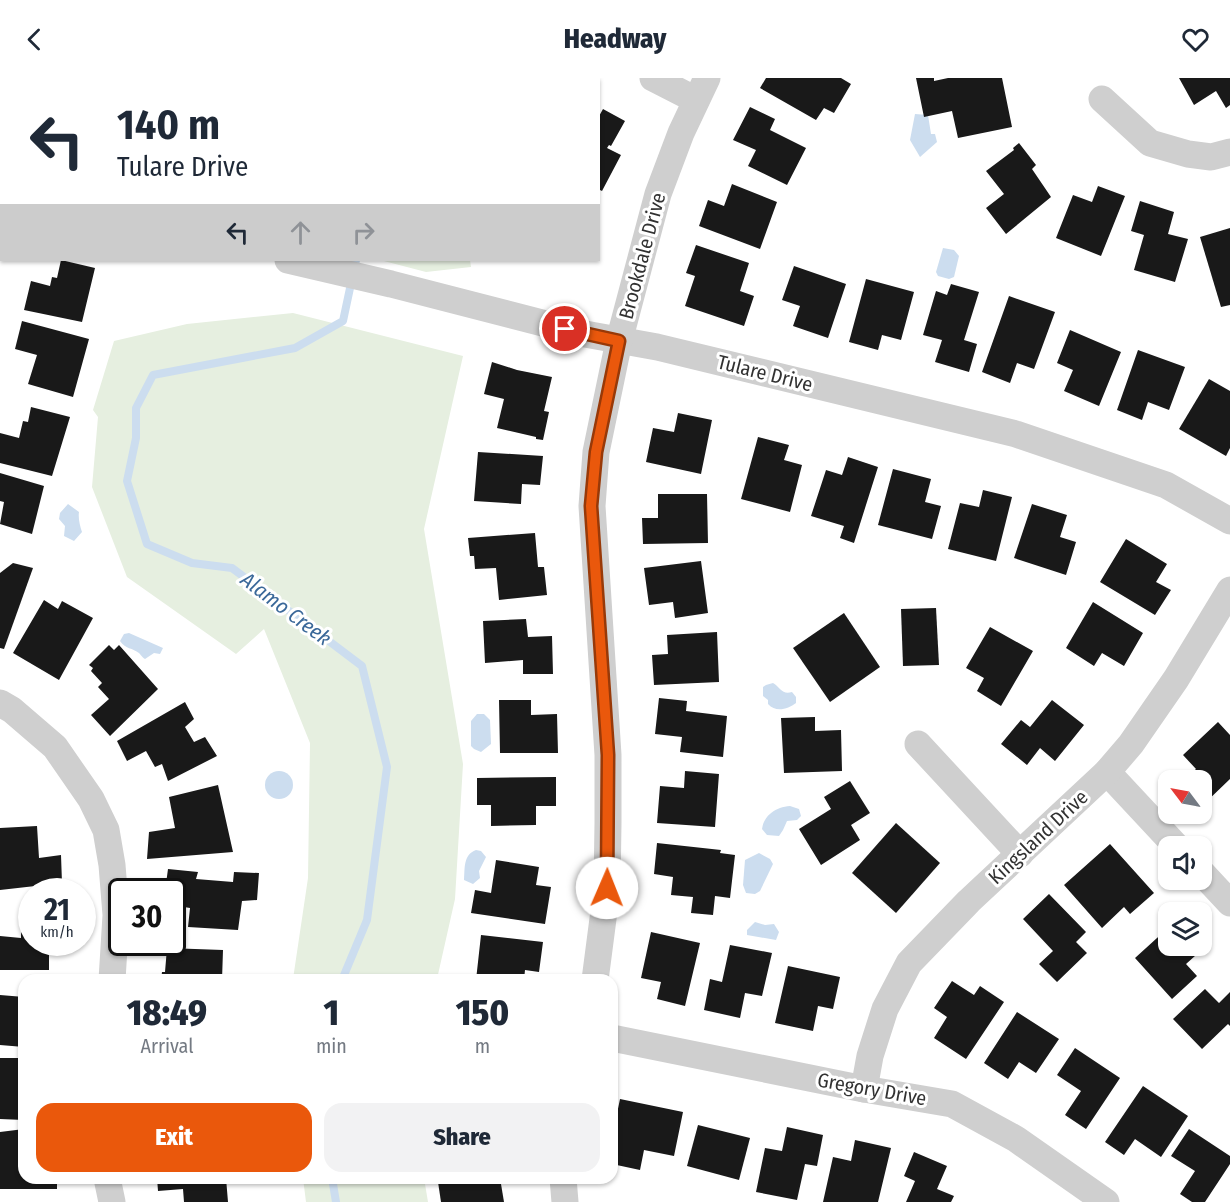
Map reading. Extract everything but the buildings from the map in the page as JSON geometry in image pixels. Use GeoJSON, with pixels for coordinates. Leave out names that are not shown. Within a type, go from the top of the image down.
{"type":"FeatureCollection","features":[{"type":"Feature","properties":{"kind":"street"},"geometry":{"type":"LineString","coordinates":[[654,78],[701,89]]}},
{"type":"Feature","properties":{"kind":"street","name":"Brookdale Drive"},"geometry":{"type":"LineString","coordinates":[[596,974],[607,888],[608,755],[591,506],[596,452],[619,341],[658,194],[681,133],[701,89]]}},
{"type":"Feature","properties":{"kind":"street"},"geometry":{"type":"LineString","coordinates":[[1102,99],[1150,143],[1200,156],[1211,157],[1230,152]]}},
{"type":"Feature","properties":{"kind":"street","name":"Tulare Drive"},"geometry":{"type":"LineString","coordinates":[[299,262],[585,334],[657,347],[1016,434],[1166,484],[1230,521]]}},
{"type":"Feature","properties":{"kind":"street","name":"Kingsland Drive"},"geometry":{"type":"LineString","coordinates":[[864,1089],[870,1056],[885,1009],[909,963],[969,901],[1107,772],[1131,744],[1176,679],[1230,590]]}},
{"type":"Feature","properties":{"kind":"street"},"geometry":{"type":"LineString","coordinates":[[0,703],[12,710],[55,747],[91,799],[106,830],[112,865],[116,915],[112,974]]}},
{"type":"Feature","properties":{"kind":"street"},"geometry":{"type":"LineString","coordinates":[[918,744],[1020,854]]}},
{"type":"Feature","properties":{"kind":"street"},"geometry":{"type":"LineString","coordinates":[[1107,772],[1167,836]]}},
{"type":"Feature","properties":{"kind":"street"},"geometry":{"type":"LineString","coordinates":[[1212,884],[1230,903]]}},
{"type":"Feature","properties":{"kind":"street","name":"Gregory Drive"},"geometry":{"type":"LineString","coordinates":[[618,1039],[864,1089],[952,1104],[1016,1139],[1106,1202]]}},
{"type":"Feature","properties":{"kind":"street"},"geometry":{"type":"LineString","coordinates":[[108,1184],[112,1202]]}},
{"type":"Feature","properties":{"kind":"street"},"geometry":{"type":"LineString","coordinates":[[564,1184],[565,1202]]}},
{"type":"Feature","properties":{"kind":"green space"},"geometry":{"type":"Polygon","coordinates":[[[384,261],[470,261],[471,267],[426,272],[384,261]]]}},
{"type":"Feature","properties":{"kind":"green space"},"geometry":{"type":"Polygon","coordinates":[[[293,313],[463,356],[424,529],[463,764],[455,899],[438,974],[294,974],[308,878],[310,743],[264,629],[236,654],[127,577],[92,487],[98,417],[93,410],[114,341],[187,324],[293,313]]]}},
{"type":"Feature","properties":{"kind":"green space"},"geometry":{"type":"Polygon","coordinates":[[[304,1184],[425,1184],[428,1202],[306,1202],[304,1184]]]}},
{"type":"Feature","properties":{"kind":"water"},"geometry":{"type":"Polygon","coordinates":[[[915,114],[928,115],[931,134],[935,134],[937,142],[920,157],[910,140],[915,114]]]}},
{"type":"Feature","properties":{"kind":"water"},"geometry":{"type":"Polygon","coordinates":[[[943,248],[954,250],[959,256],[954,277],[949,279],[938,276],[936,272],[943,248]]]}},
{"type":"Feature","properties":{"kind":"water"},"geometry":{"type":"Polygon","coordinates":[[[68,504],[79,512],[82,532],[74,541],[64,536],[65,526],[59,519],[60,513],[68,504]]]}},
{"type":"Feature","properties":{"kind":"water"},"geometry":{"type":"Polygon","coordinates":[[[129,633],[163,648],[160,654],[154,653],[145,659],[137,651],[124,646],[120,641],[124,634],[129,633]]]}},
{"type":"Feature","properties":{"kind":"water"},"geometry":{"type":"Polygon","coordinates":[[[773,683],[784,692],[792,692],[796,697],[796,703],[782,709],[771,707],[763,696],[763,687],[773,683]]]}},
{"type":"Feature","properties":{"kind":"water"},"geometry":{"type":"Polygon","coordinates":[[[477,714],[484,714],[490,720],[491,744],[481,752],[471,746],[471,721],[477,714]]]}},
{"type":"Feature","properties":{"kind":"water"},"geometry":{"type":"Polygon","coordinates":[[[279,771],[289,775],[293,785],[289,795],[279,799],[269,795],[265,785],[269,775],[279,771]]]}},
{"type":"Feature","properties":{"kind":"water"},"geometry":{"type":"Polygon","coordinates":[[[790,806],[799,809],[801,816],[797,820],[787,821],[779,836],[767,835],[762,829],[768,816],[780,808],[790,806]]]}},
{"type":"Feature","properties":{"kind":"water"},"geometry":{"type":"Polygon","coordinates":[[[476,850],[481,851],[486,857],[479,871],[480,878],[473,884],[464,880],[465,867],[469,855],[476,850]]]}},
{"type":"Feature","properties":{"kind":"water"},"geometry":{"type":"Polygon","coordinates":[[[759,853],[770,859],[773,864],[760,891],[755,894],[746,893],[743,885],[745,860],[759,853]]]}},
{"type":"Feature","properties":{"kind":"water"},"geometry":{"type":"Polygon","coordinates":[[[755,922],[765,925],[774,924],[779,932],[776,940],[747,935],[747,930],[755,922]]]}},
{"type":"Feature","properties":{"kind":"waterway","name":"Alamo Creek"},"geometry":{"type":"LineString","coordinates":[[344,974],[367,920],[387,767],[362,666],[232,568],[192,563],[147,544],[127,481],[136,438],[136,408],[153,375],[295,348],[343,321],[356,261]]}},
{"type":"Feature","properties":{"kind":"waterway","name":"Alamo Creek"},"geometry":{"type":"LineString","coordinates":[[333,1184],[336,1202]]}},
{"type":"Feature","properties":{"kind":"route"},"geometry":{"type":"LineString","coordinates":[[565,329],[619,341],[596,452],[591,506],[608,755],[607,888]]}}]}
